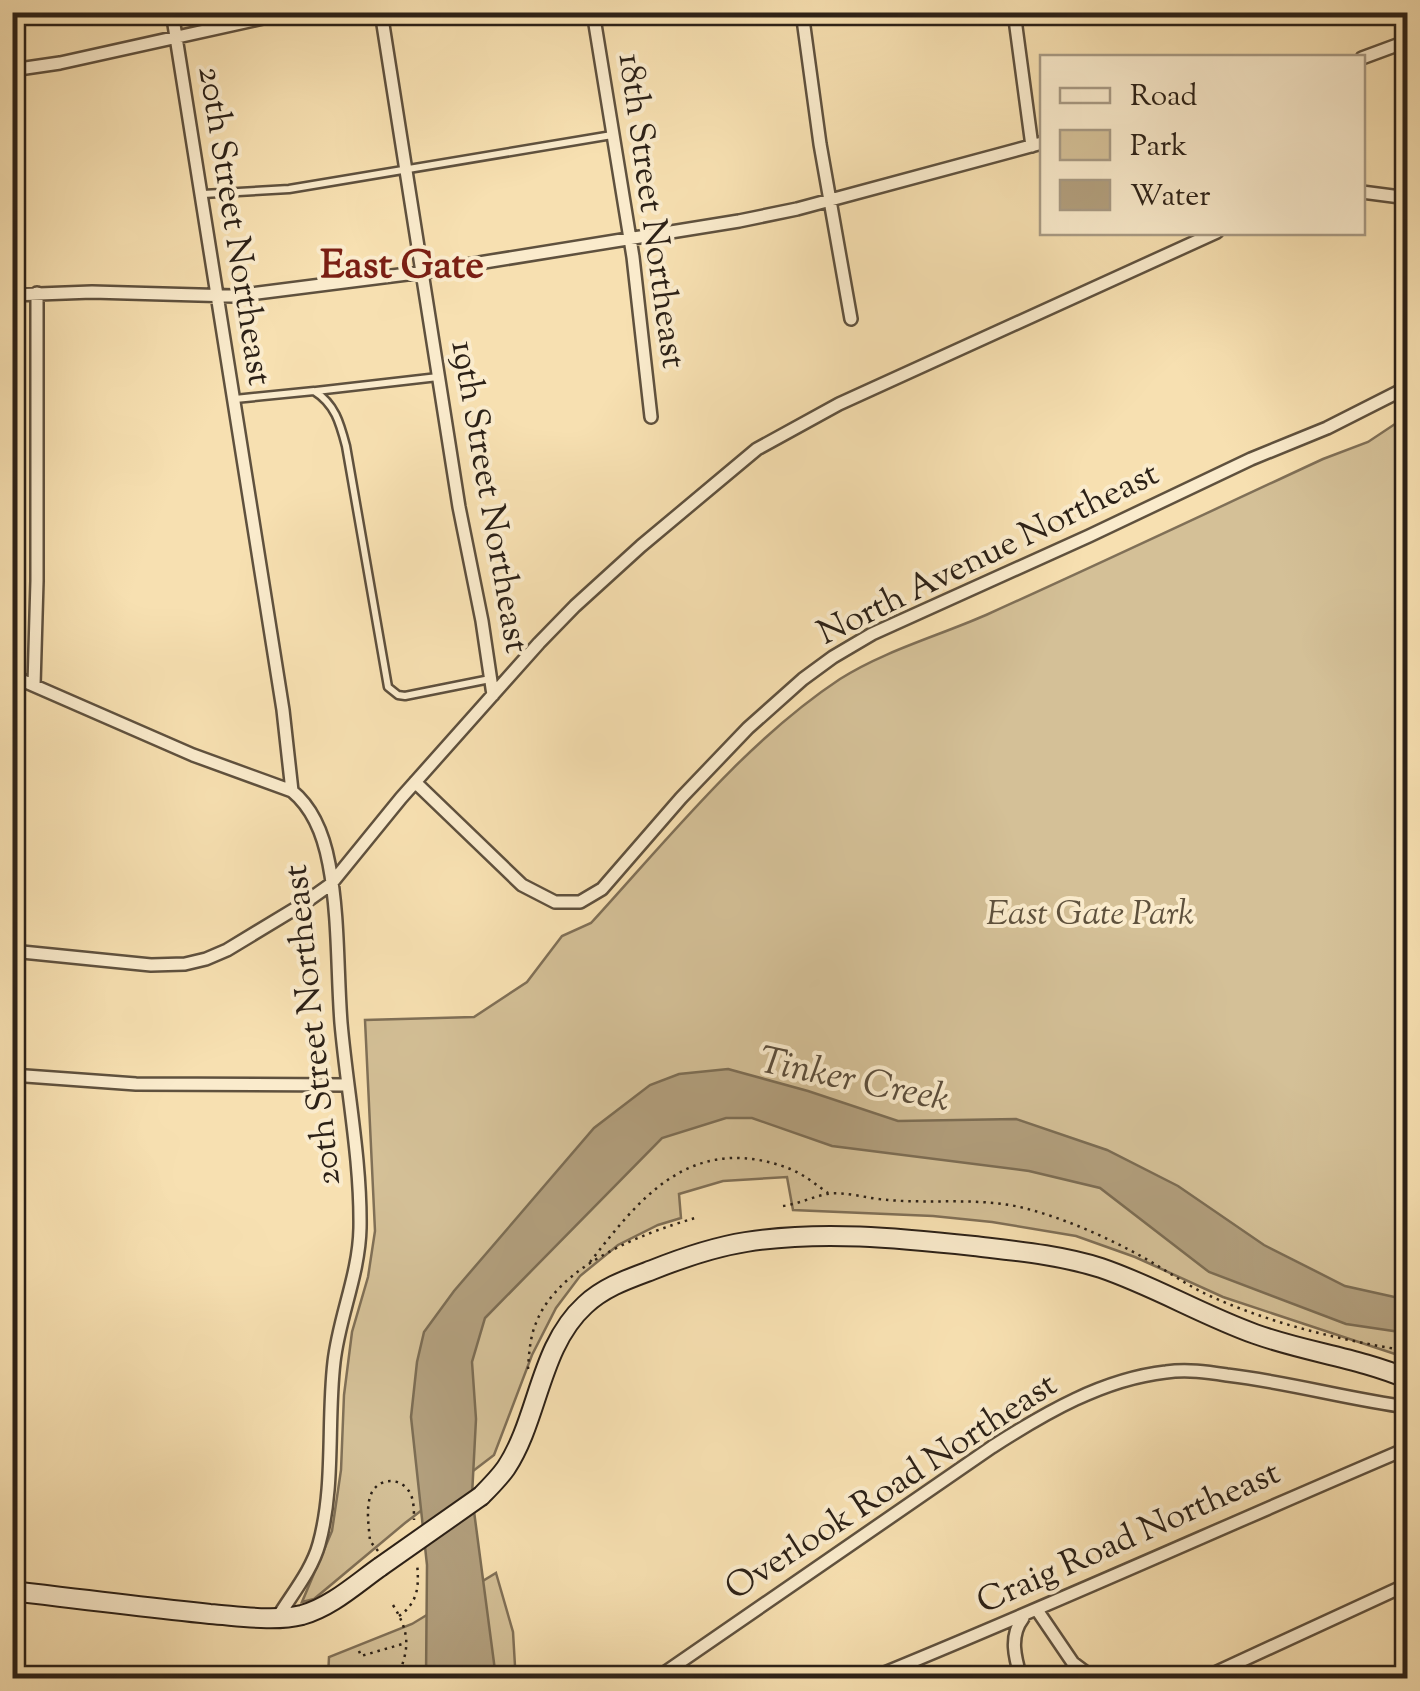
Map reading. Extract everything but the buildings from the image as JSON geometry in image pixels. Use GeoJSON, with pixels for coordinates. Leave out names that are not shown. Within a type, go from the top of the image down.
{"type":"FeatureCollection","features":[{"type":"Feature","properties":{"kind":"street","name":"20th Street Northeast"},"geometry":{"type":"LineString","coordinates":[[172,12],[292,792],[312,812],[329,864],[360,1205],[358,1258],[334,1361],[320,1542],[278,1617]]}},
{"type":"Feature","properties":{"kind":"street"},"geometry":{"type":"LineString","coordinates":[[12,70],[290,12]]}},
{"type":"Feature","properties":{"kind":"street","name":"19th Street Northeast"},"geometry":{"type":"LineString","coordinates":[[382,12],[459,507],[493,695]]}},
{"type":"Feature","properties":{"kind":"street","name":"18th Street Northeast"},"geometry":{"type":"LineString","coordinates":[[593,12],[640,305],[651,418]]}},
{"type":"Feature","properties":{"kind":"street"},"geometry":{"type":"LineString","coordinates":[[802,12],[815,113],[851,320]]}},
{"type":"Feature","properties":{"kind":"street"},"geometry":{"type":"LineString","coordinates":[[12,295],[271,292],[423,272],[739,221],[1037,144],[1014,12]]}},
{"type":"Feature","properties":{"kind":"street"},"geometry":{"type":"LineString","coordinates":[[1365,57],[1408,42]]}},
{"type":"Feature","properties":{"kind":"street"},"geometry":{"type":"LineString","coordinates":[[1365,192],[1408,198]]}},
{"type":"Feature","properties":{"kind":"street"},"geometry":{"type":"LineString","coordinates":[[12,951],[150,965],[184,964],[227,950],[332,884],[415,782],[575,606],[757,449],[839,404],[1210,235]]}},
{"type":"Feature","properties":{"kind":"street"},"geometry":{"type":"LineString","coordinates":[[34,685],[37,294]]}},
{"type":"Feature","properties":{"kind":"street","name":"North Avenue Northeast"},"geometry":{"type":"LineString","coordinates":[[415,782],[522,885],[555,902],[580,902],[602,890],[680,798],[748,728],[833,657],[872,634],[1408,388]]}},
{"type":"Feature","properties":{"kind":"street"},"geometry":{"type":"LineString","coordinates":[[12,676],[193,756],[292,792]]}},
{"type":"Feature","properties":{"kind":"street"},"geometry":{"type":"LineString","coordinates":[[12,1075],[136,1084],[348,1085]]}},
{"type":"Feature","properties":{"kind":"street"},"geometry":{"type":"LineString","coordinates":[[12,1590],[245,1617],[300,1616],[314,1610],[338,1597],[495,1482],[516,1450],[555,1348],[587,1302],[621,1281],[744,1242],[864,1237],[1012,1250],[1076,1262],[1102,1269],[1252,1333],[1408,1379]]}},
{"type":"Feature","properties":{"kind":"street","name":"Overlook Road Northeast"},"geometry":{"type":"LineString","coordinates":[[657,1678],[992,1446],[1096,1390],[1142,1376],[1192,1371],[1310,1387],[1408,1407]]}},
{"type":"Feature","properties":{"kind":"street","name":"Craig Road Northeast"},"geometry":{"type":"LineString","coordinates":[[872,1678],[1408,1448]]}},
{"type":"Feature","properties":{"kind":"street"},"geometry":{"type":"LineString","coordinates":[[1204,1678],[1408,1584]]}},
{"type":"Feature","properties":{"kind":"street"},"geometry":{"type":"LineString","coordinates":[[1021,1678],[1014,1638],[1018,1624],[1031,1613],[1092,1678]]}},
{"type":"Feature","properties":{"kind":"lane"},"geometry":{"type":"LineString","coordinates":[[201,194],[289,189],[612,135]]}},
{"type":"Feature","properties":{"kind":"lane"},"geometry":{"type":"LineString","coordinates":[[233,400],[439,377]]}},
{"type":"Feature","properties":{"kind":"lane"},"geometry":{"type":"LineString","coordinates":[[314,391],[333,407],[346,446],[388,687],[405,696],[491,679]]}},
{"type":"Feature","properties":{"kind":"path"},"geometry":{"type":"LineString","coordinates":[[588,1264],[643,1199],[690,1166],[718,1158],[776,1163],[802,1174],[829,1194]]}},
{"type":"Feature","properties":{"kind":"path"},"geometry":{"type":"LineString","coordinates":[[393,1605],[406,1629],[407,1642],[397,1678]]}},
{"type":"Feature","properties":{"kind":"path"},"geometry":{"type":"LineString","coordinates":[[359,1651],[361,1656],[407,1642]]}},
{"type":"Feature","properties":{"kind":"green space","name":"East Gate Park"},"geometry":{"type":"Polygon","coordinates":[[[1407,416],[1407,1358],[1223,1297],[1135,1257],[1076,1236],[933,1216],[793,1210],[787,1177],[723,1181],[679,1194],[681,1218],[618,1245],[580,1276],[556,1308],[532,1355],[494,1455],[314,1599],[302,1602],[332,1531],[352,1332],[368,1277],[375,1231],[365,1020],[474,1017],[527,982],[562,936],[591,923],[740,762],[805,704],[857,669],[986,615],[1323,459],[1368,442],[1407,416]]]}},
{"type":"Feature","properties":{"kind":"green space"},"geometry":{"type":"Polygon","coordinates":[[[496,1573],[513,1632],[515,1666],[521,1678],[328,1678],[329,1657],[412,1624],[496,1573]]]}},
{"type":"Feature","properties":{"kind":"water"},"geometry":{"type":"Polygon","coordinates":[[[728,1069],[898,1121],[1016,1119],[1107,1150],[1178,1186],[1264,1245],[1345,1286],[1408,1300],[1407,1333],[1346,1324],[1209,1272],[1100,1188],[1029,1171],[832,1146],[752,1118],[726,1118],[662,1138],[485,1318],[472,1362],[476,1419],[472,1496],[496,1678],[426,1678],[427,1565],[411,1417],[424,1332],[454,1291],[594,1128],[650,1085],[679,1074],[728,1069]]]}},
{"type":"Feature","properties":{"kind":"district","name":"East Gate"},"geometry":{"type":"Point","coordinates":[402,267]}},
{"type":"Feature","properties":{"kind":"water label","name":"Tinker Creek"},"geometry":{"type":"Point","coordinates":[854,1082]}}]}
